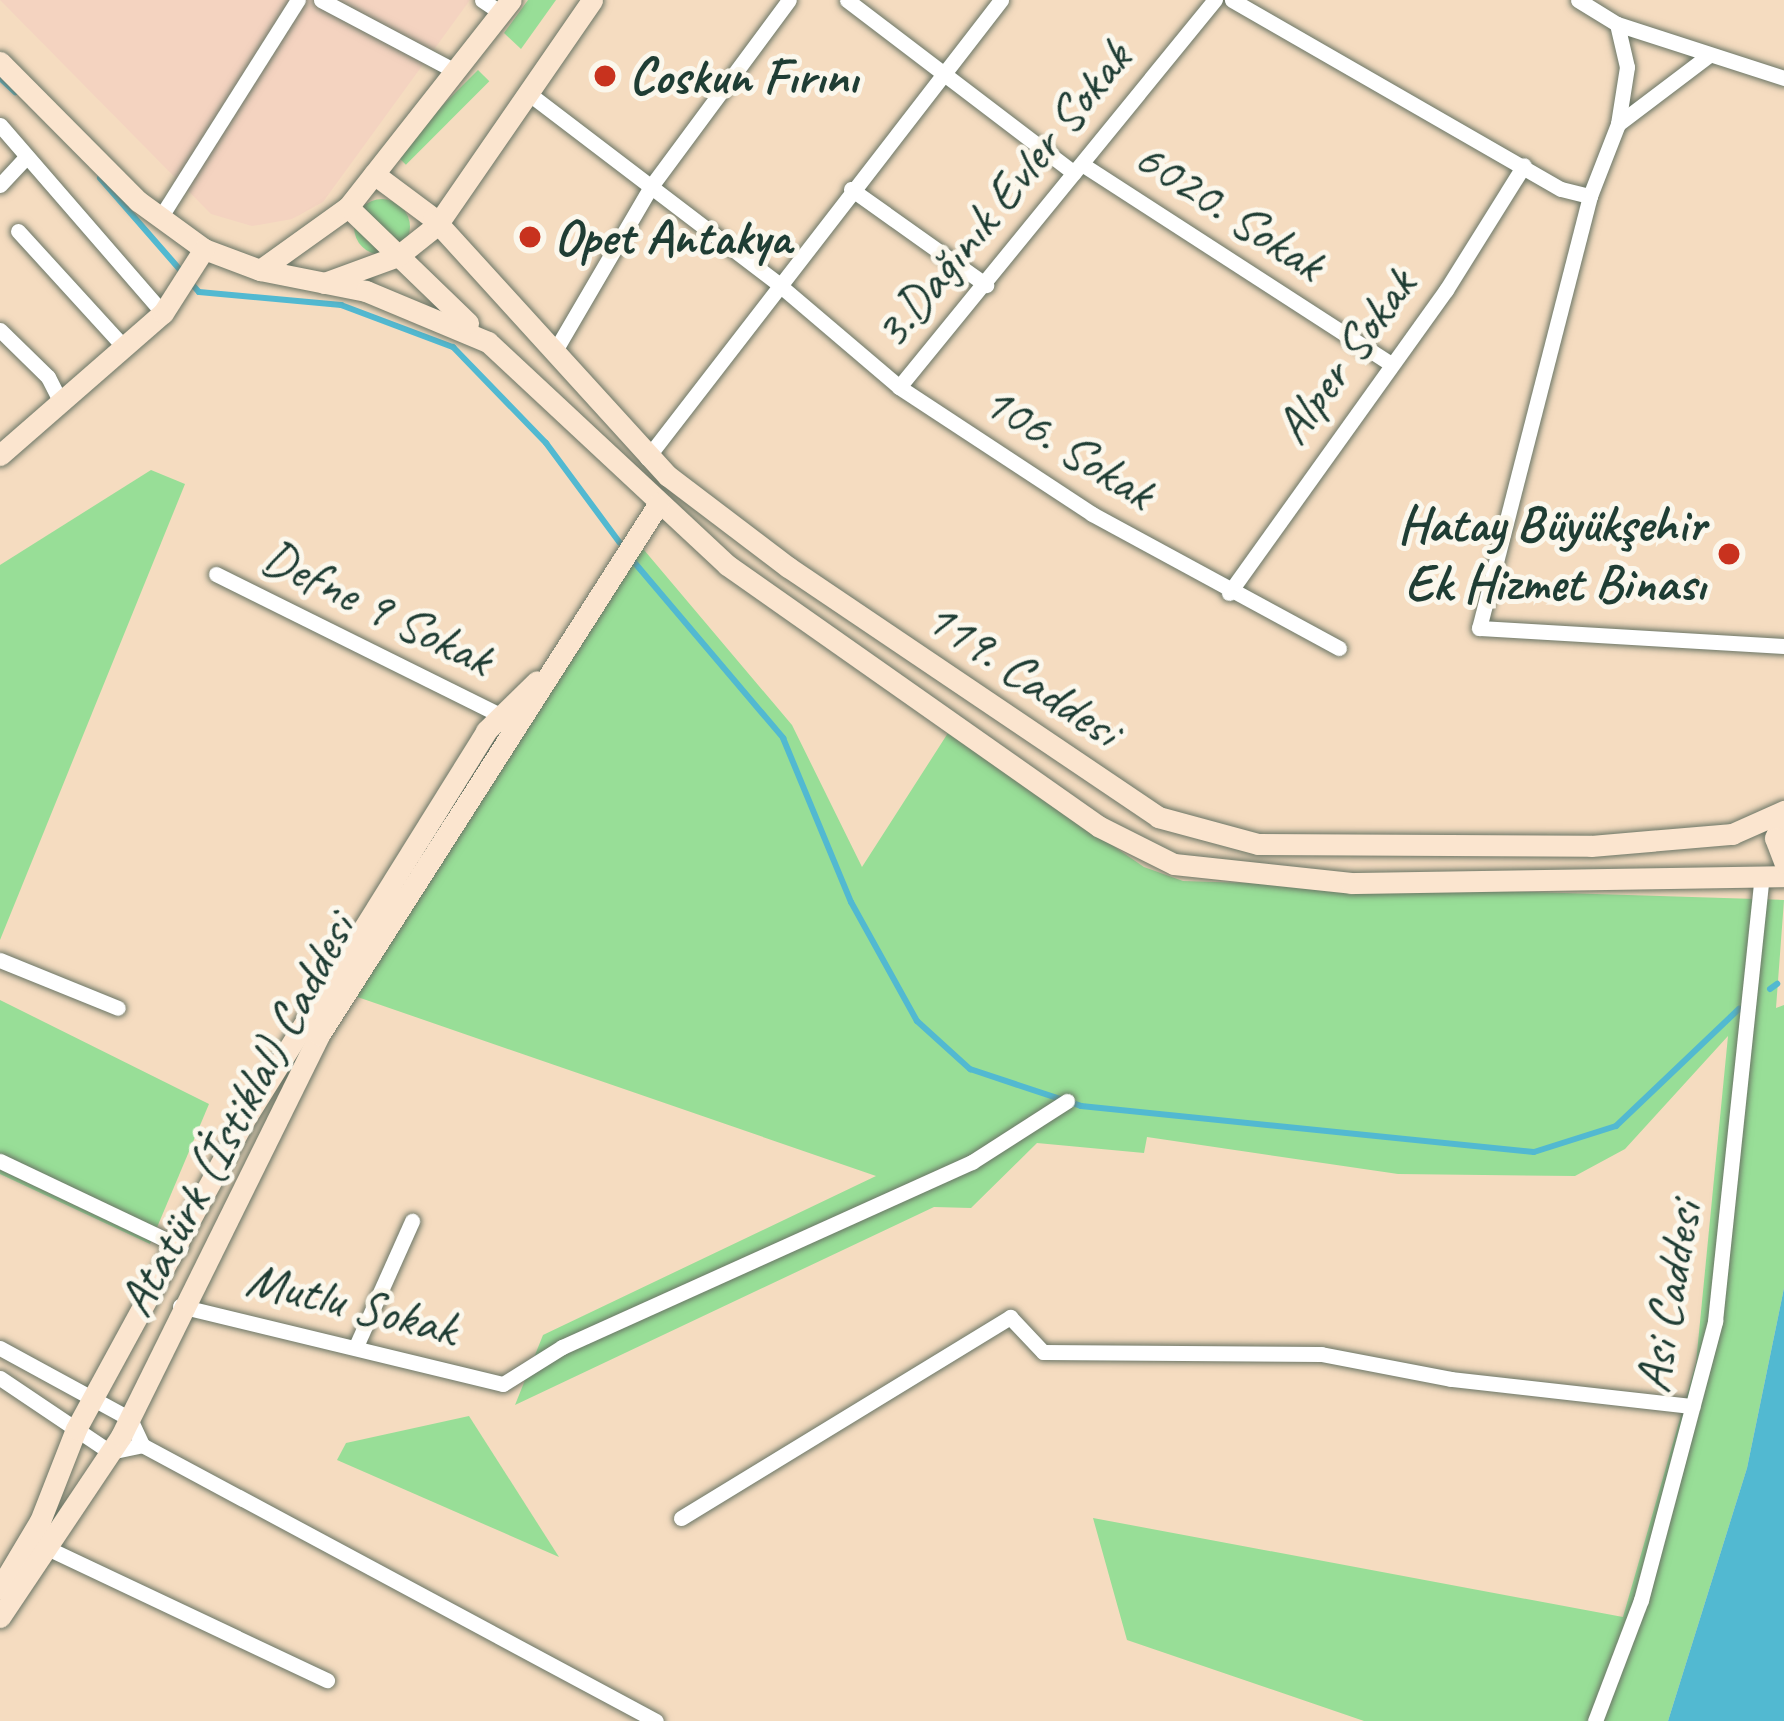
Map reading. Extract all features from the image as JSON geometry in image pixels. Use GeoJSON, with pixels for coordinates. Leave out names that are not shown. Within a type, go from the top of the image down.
{"type":"FeatureCollection","features":[{"type":"Feature","properties":{"kind":"street"},"geometry":{"type":"LineString","coordinates":[[160,218],[298,0]]}},
{"type":"Feature","properties":{"kind":"street"},"geometry":{"type":"LineString","coordinates":[[321,0],[455,70]]}},
{"type":"Feature","properties":{"kind":"street"},"geometry":{"type":"LineString","coordinates":[[323,283],[398,256],[437,225],[592,0]]}},
{"type":"Feature","properties":{"kind":"street"},"geometry":{"type":"LineString","coordinates":[[556,349],[652,184],[789,0]]}},
{"type":"Feature","properties":{"kind":"street","name":"6020. Sokak"},"geometry":{"type":"LineString","coordinates":[[847,0],[1080,170],[1390,363]]}},
{"type":"Feature","properties":{"kind":"street"},"geometry":{"type":"LineString","coordinates":[[647,458],[777,283],[950,72],[1001,0]]}},
{"type":"Feature","properties":{"kind":"street","name":"3.Dağınık Evler Sokak"},"geometry":{"type":"LineString","coordinates":[[899,387],[1214,0]]}},
{"type":"Feature","properties":{"kind":"street"},"geometry":{"type":"LineString","coordinates":[[1232,0],[1561,189],[1590,196]]}},
{"type":"Feature","properties":{"kind":"street"},"geometry":{"type":"LineString","coordinates":[[1578,0],[1617,24],[1708,56],[1782,75]]}},
{"type":"Feature","properties":{"kind":"street"},"geometry":{"type":"LineString","coordinates":[[260,270],[348,207],[455,70],[498,4]]}},
{"type":"Feature","properties":{"kind":"street"},"geometry":{"type":"LineString","coordinates":[[1617,24],[1627,67],[1618,124],[1590,196],[1478,628],[1784,646]]}},
{"type":"Feature","properties":{"kind":"street"},"geometry":{"type":"LineString","coordinates":[[1618,124],[1708,56]]}},
{"type":"Feature","properties":{"kind":"street","name":"119. Caddesi"},"geometry":{"type":"LineString","coordinates":[[0,62],[199,258],[405,304],[488,342]]}},
{"type":"Feature","properties":{"kind":"street","name":"106. Sokak"},"geometry":{"type":"LineString","coordinates":[[528,93],[777,283],[899,387],[1229,593],[1339,648]]}},
{"type":"Feature","properties":{"kind":"street"},"geometry":{"type":"LineString","coordinates":[[0,124],[29,150],[0,185]]}},
{"type":"Feature","properties":{"kind":"street"},"geometry":{"type":"LineString","coordinates":[[24,159],[170,303]]}},
{"type":"Feature","properties":{"kind":"street","name":"Alper Sokak"},"geometry":{"type":"LineString","coordinates":[[1229,593],[1524,165]]}},
{"type":"Feature","properties":{"kind":"street","name":"119. Caddesi"},"geometry":{"type":"LineString","coordinates":[[374,174],[437,225],[556,349],[647,458],[1010,720],[1158,817],[1258,844],[1591,846],[1732,834],[1784,813]]}},
{"type":"Feature","properties":{"kind":"street"},"geometry":{"type":"LineString","coordinates":[[851,189],[986,285]]}},
{"type":"Feature","properties":{"kind":"street","name":"119. Caddesi"},"geometry":{"type":"LineString","coordinates":[[348,207],[727,565],[911,700],[1098,826],[1174,864],[1351,883],[1773,876]]}},
{"type":"Feature","properties":{"kind":"street"},"geometry":{"type":"LineString","coordinates":[[18,231],[124,347]]}},
{"type":"Feature","properties":{"kind":"street"},"geometry":{"type":"LineString","coordinates":[[0,455],[170,303],[199,258]]}},
{"type":"Feature","properties":{"kind":"street"},"geometry":{"type":"LineString","coordinates":[[0,330],[48,377],[60,401]]}},
{"type":"Feature","properties":{"kind":"street","name":"Atatürk (İstiklal) Caddesi"},"geometry":{"type":"LineString","coordinates":[[0,1617],[130,1420],[179,1306],[319,1035],[659,503]]}},
{"type":"Feature","properties":{"kind":"street","name":"Defne 9 Sokak"},"geometry":{"type":"LineString","coordinates":[[216,574],[502,716]]}},
{"type":"Feature","properties":{"kind":"street","name":"Atatürk (İstiklal) Caddesi"},"geometry":{"type":"LineString","coordinates":[[0,1588],[40,1521],[76,1430],[352,940],[502,716],[559,659]]}},
{"type":"Feature","properties":{"kind":"street"},"geometry":{"type":"LineString","coordinates":[[1784,813],[1775,838],[1784,862]]}},
{"type":"Feature","properties":{"kind":"street","name":"Asi Caddesi"},"geometry":{"type":"LineString","coordinates":[[1595,1721],[1641,1600],[1692,1406],[1728,1242],[1740,1036],[1773,876]]}},
{"type":"Feature","properties":{"kind":"street"},"geometry":{"type":"LineString","coordinates":[[0,960],[118,1008]]}},
{"type":"Feature","properties":{"kind":"street","name":"Mutlu Sokak"},"geometry":{"type":"LineString","coordinates":[[179,1306],[358,1344],[503,1384],[562,1347],[972,1162],[1067,1101]]}},
{"type":"Feature","properties":{"kind":"street"},"geometry":{"type":"LineString","coordinates":[[0,1161],[181,1247]]}},
{"type":"Feature","properties":{"kind":"street"},"geometry":{"type":"LineString","coordinates":[[358,1344],[412,1221]]}},
{"type":"Feature","properties":{"kind":"street"},"geometry":{"type":"LineString","coordinates":[[681,1518],[1010,1317],[1042,1352],[1321,1354],[1451,1379],[1692,1406]]}},
{"type":"Feature","properties":{"kind":"street"},"geometry":{"type":"LineString","coordinates":[[0,1348],[130,1420],[142,1445],[656,1721]]}},
{"type":"Feature","properties":{"kind":"street"},"geometry":{"type":"LineString","coordinates":[[0,1378],[110,1452],[142,1445]]}},
{"type":"Feature","properties":{"kind":"street"},"geometry":{"type":"LineString","coordinates":[[45,1547],[327,1680]]}},
{"type":"Feature","properties":{"kind":"shaded area"},"geometry":{"type":"Polygon","coordinates":[[[0,0],[470,0],[323,202],[292,219],[252,226],[211,214],[0,0]]]}},
{"type":"Feature","properties":{"kind":"green space"},"geometry":{"type":"Polygon","coordinates":[[[528,0],[556,0],[521,49],[504,33],[528,0]]]}},
{"type":"Feature","properties":{"kind":"green space"},"geometry":{"type":"Polygon","coordinates":[[[478,70],[489,81],[406,165],[395,153],[478,70]]]}},
{"type":"Feature","properties":{"kind":"green space"},"geometry":{"type":"Polygon","coordinates":[[[382,199],[402,207],[410,227],[402,247],[382,255],[362,247],[354,227],[362,207],[382,199]]]}},
{"type":"Feature","properties":{"kind":"green space"},"geometry":{"type":"Polygon","coordinates":[[[151,470],[185,484],[0,940],[0,565],[151,470]]]}},
{"type":"Feature","properties":{"kind":"green space"},"geometry":{"type":"Polygon","coordinates":[[[639,544],[792,725],[862,867],[948,733],[1144,867],[1183,881],[1784,900],[1776,1008],[1784,1005],[1784,1288],[1747,1468],[1668,1721],[1364,1721],[1127,1640],[1093,1518],[1623,1617],[1696,1363],[1728,1036],[1625,1149],[1575,1176],[1398,1174],[1147,1137],[1144,1153],[1037,1143],[971,1208],[934,1207],[515,1405],[543,1335],[876,1176],[343,992],[639,544]]]}},
{"type":"Feature","properties":{"kind":"green space"},"geometry":{"type":"Polygon","coordinates":[[[0,1000],[209,1104],[150,1244],[0,1174],[0,1000]]]}},
{"type":"Feature","properties":{"kind":"green space"},"geometry":{"type":"Polygon","coordinates":[[[469,1416],[559,1557],[337,1460],[346,1443],[469,1416]]]}},
{"type":"Feature","properties":{"kind":"water"},"geometry":{"type":"Polygon","coordinates":[[[1784,1288],[1784,1721],[1668,1721],[1747,1468],[1784,1288]]]}},
{"type":"Feature","properties":{"kind":"waterway"},"geometry":{"type":"LineString","coordinates":[[0,78],[15,92]]}},
{"type":"Feature","properties":{"kind":"waterway"},"geometry":{"type":"LineString","coordinates":[[100,178],[182,272]]}},
{"type":"Feature","properties":{"kind":"waterway"},"geometry":{"type":"LineString","coordinates":[[190,282],[199,292],[341,305],[453,347],[546,443],[620,543]]}},
{"type":"Feature","properties":{"kind":"waterway"},"geometry":{"type":"LineString","coordinates":[[634,562],[783,738],[851,902],[917,1021],[970,1069],[1081,1106],[1534,1152],[1616,1126],[1739,1009]]}},
{"type":"Feature","properties":{"kind":"waterway"},"geometry":{"type":"LineString","coordinates":[[1770,989],[1777,984]]}},
{"type":"Feature","properties":{"kind":"place","name":"Coskun Fırını"},"geometry":{"type":"Point","coordinates":[605,76]}},
{"type":"Feature","properties":{"kind":"place","name":"Opet Antakya"},"geometry":{"type":"Point","coordinates":[530,237]}},
{"type":"Feature","properties":{"kind":"place","name":"Hatay Büyükşehir Ek Hizmet Binası"},"geometry":{"type":"Point","coordinates":[1729,554]}}]}
